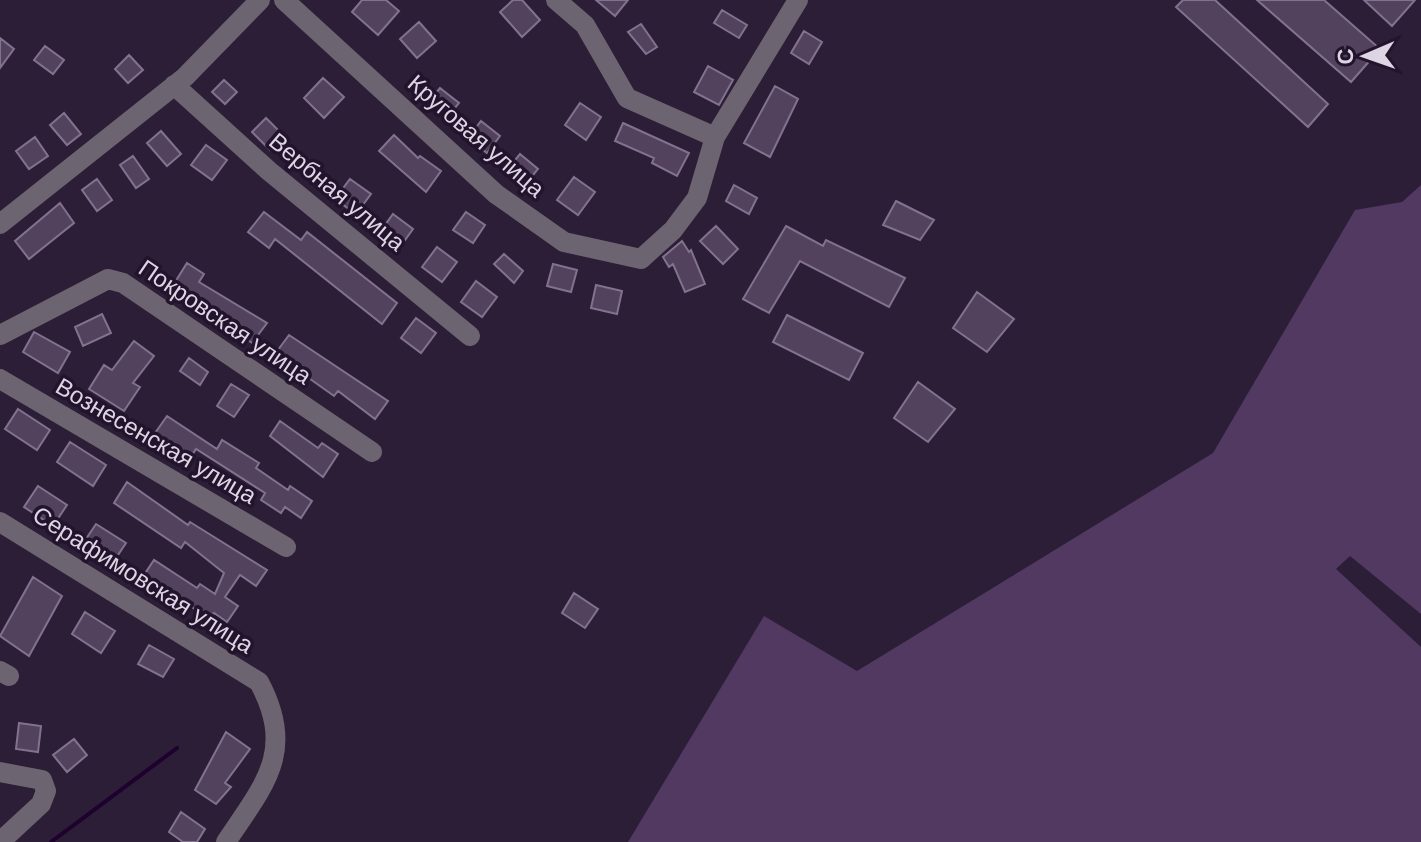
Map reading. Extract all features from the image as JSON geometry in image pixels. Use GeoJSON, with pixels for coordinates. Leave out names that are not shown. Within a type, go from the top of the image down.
{"type":"FeatureCollection","features":[{"type":"Feature","properties":{"kind":"street"},"geometry":{"type":"LineString","coordinates":[[0,224],[174,85],[260,0]]}},
{"type":"Feature","properties":{"kind":"street","name":"Круговая улица"},"geometry":{"type":"LineString","coordinates":[[284,0],[496,194],[564,242],[641,259],[673,230],[697,198],[715,137],[798,0]]}},
{"type":"Feature","properties":{"kind":"street"},"geometry":{"type":"LineString","coordinates":[[556,0],[585,25],[627,98],[715,137]]}},
{"type":"Feature","properties":{"kind":"street","name":"Вербная улица"},"geometry":{"type":"LineString","coordinates":[[174,85],[269,171],[470,336]]}},
{"type":"Feature","properties":{"kind":"street","name":"Покровская улица"},"geometry":{"type":"LineString","coordinates":[[0,335],[108,279],[123,283],[372,452]]}},
{"type":"Feature","properties":{"kind":"street","name":"Вознесенская улица"},"geometry":{"type":"LineString","coordinates":[[0,379],[286,547]]}},
{"type":"Feature","properties":{"kind":"street","name":"Серафимовская улица"},"geometry":{"type":"LineString","coordinates":[[0,522],[259,682],[271,704],[277,730],[276,753],[266,782],[226,842]]}},
{"type":"Feature","properties":{"kind":"street"},"geometry":{"type":"LineString","coordinates":[[0,772],[42,780],[46,791],[41,804],[0,842]]}},
{"type":"Feature","properties":{"kind":"shaded area"},"geometry":{"type":"Polygon","coordinates":[[[1421,185],[1421,614],[1350,556],[1336,569],[1421,647],[1421,842],[628,842],[764,616],[857,671],[1213,453],[1355,210],[1402,202],[1421,185]]]}},
{"type":"Feature","properties":{"kind":"building"},"geometry":{"type":"Polygon","coordinates":[[[362,0],[386,0],[399,11],[378,35],[352,12],[362,0]]]}},
{"type":"Feature","properties":{"kind":"building"},"geometry":{"type":"Polygon","coordinates":[[[513,0],[522,0],[540,20],[522,37],[500,12],[513,0]]]}},
{"type":"Feature","properties":{"kind":"building"},"geometry":{"type":"Polygon","coordinates":[[[596,0],[628,0],[615,16],[596,0]]]}},
{"type":"Feature","properties":{"kind":"building"},"geometry":{"type":"Polygon","coordinates":[[[1183,0],[1215,0],[1328,104],[1308,127],[1176,7],[1183,0]]]}},
{"type":"Feature","properties":{"kind":"building"},"geometry":{"type":"Polygon","coordinates":[[[1257,0],[1324,0],[1380,49],[1351,82],[1257,0]]]}},
{"type":"Feature","properties":{"kind":"building"},"geometry":{"type":"Polygon","coordinates":[[[1364,0],[1415,0],[1392,26],[1364,0]]]}},
{"type":"Feature","properties":{"kind":"building"},"geometry":{"type":"Polygon","coordinates":[[[722,10],[747,25],[739,38],[714,23],[722,10]]]}},
{"type":"Feature","properties":{"kind":"building"},"geometry":{"type":"Polygon","coordinates":[[[419,22],[436,41],[417,58],[400,39],[419,22]]]}},
{"type":"Feature","properties":{"kind":"building"},"geometry":{"type":"Polygon","coordinates":[[[641,24],[657,47],[646,54],[628,32],[641,24]]]}},
{"type":"Feature","properties":{"kind":"building"},"geometry":{"type":"Polygon","coordinates":[[[804,31],[822,42],[809,64],[791,53],[804,31]]]}},
{"type":"Feature","properties":{"kind":"building"},"geometry":{"type":"Polygon","coordinates":[[[0,38],[14,49],[0,68],[0,38]]]}},
{"type":"Feature","properties":{"kind":"building"},"geometry":{"type":"Polygon","coordinates":[[[45,46],[64,60],[53,74],[34,60],[45,46]]]}},
{"type":"Feature","properties":{"kind":"building"},"geometry":{"type":"Polygon","coordinates":[[[129,55],[143,70],[128,83],[115,69],[129,55]]]}},
{"type":"Feature","properties":{"kind":"building"},"geometry":{"type":"Polygon","coordinates":[[[708,66],[733,80],[719,105],[694,92],[708,66]]]}},
{"type":"Feature","properties":{"kind":"building"},"geometry":{"type":"Polygon","coordinates":[[[323,78],[344,97],[324,118],[304,98],[323,78]]]}},
{"type":"Feature","properties":{"kind":"building"},"geometry":{"type":"Polygon","coordinates":[[[224,80],[237,92],[225,104],[212,92],[224,80]]]}},
{"type":"Feature","properties":{"kind":"building"},"geometry":{"type":"Polygon","coordinates":[[[775,86],[798,99],[770,157],[744,143],[775,86]]]}},
{"type":"Feature","properties":{"kind":"building"},"geometry":{"type":"Polygon","coordinates":[[[440,88],[459,103],[446,119],[427,104],[440,88]]]}},
{"type":"Feature","properties":{"kind":"building"},"geometry":{"type":"Polygon","coordinates":[[[580,103],[601,117],[586,140],[565,125],[580,103]]]}},
{"type":"Feature","properties":{"kind":"building"},"geometry":{"type":"Polygon","coordinates":[[[64,113],[81,134],[67,145],[50,125],[64,113]]]}},
{"type":"Feature","properties":{"kind":"building"},"geometry":{"type":"Polygon","coordinates":[[[266,118],[284,136],[270,150],[252,132],[266,118]]]}},
{"type":"Feature","properties":{"kind":"building"},"geometry":{"type":"Polygon","coordinates":[[[481,121],[500,136],[487,153],[468,138],[481,121]]]}},
{"type":"Feature","properties":{"kind":"building"},"geometry":{"type":"Polygon","coordinates":[[[623,123],[689,153],[677,176],[652,163],[654,158],[615,141],[623,123]]]}},
{"type":"Feature","properties":{"kind":"building"},"geometry":{"type":"Polygon","coordinates":[[[161,131],[181,154],[167,166],[147,143],[161,131]]]}},
{"type":"Feature","properties":{"kind":"building"},"geometry":{"type":"Polygon","coordinates":[[[394,135],[418,158],[420,156],[441,171],[426,192],[379,151],[394,135]]]}},
{"type":"Feature","properties":{"kind":"building"},"geometry":{"type":"Polygon","coordinates":[[[35,137],[48,156],[29,169],[16,151],[35,137]]]}},
{"type":"Feature","properties":{"kind":"building"},"geometry":{"type":"Polygon","coordinates":[[[206,145],[227,160],[212,180],[191,165],[206,145]]]}},
{"type":"Feature","properties":{"kind":"building"},"geometry":{"type":"Polygon","coordinates":[[[520,154],[538,169],[525,185],[507,170],[520,154]]]}},
{"type":"Feature","properties":{"kind":"building"},"geometry":{"type":"Polygon","coordinates":[[[133,156],[149,179],[136,188],[120,165],[133,156]]]}},
{"type":"Feature","properties":{"kind":"building"},"geometry":{"type":"Polygon","coordinates":[[[574,177],[595,192],[578,215],[557,200],[574,177]]]}},
{"type":"Feature","properties":{"kind":"building"},"geometry":{"type":"Polygon","coordinates":[[[97,179],[112,200],[97,211],[82,190],[97,179]]]}},
{"type":"Feature","properties":{"kind":"building"},"geometry":{"type":"Polygon","coordinates":[[[350,179],[371,194],[356,214],[335,199],[350,179]]]}},
{"type":"Feature","properties":{"kind":"building"},"geometry":{"type":"Polygon","coordinates":[[[734,185],[757,198],[749,214],[726,201],[734,185]]]}},
{"type":"Feature","properties":{"kind":"building"},"geometry":{"type":"Polygon","coordinates":[[[896,201],[934,220],[920,240],[883,225],[896,201]]]}},
{"type":"Feature","properties":{"kind":"building"},"geometry":{"type":"Polygon","coordinates":[[[60,203],[74,223],[29,259],[15,241],[60,203]]]}},
{"type":"Feature","properties":{"kind":"building"},"geometry":{"type":"Polygon","coordinates":[[[264,212],[301,240],[307,232],[397,303],[382,324],[275,239],[269,248],[248,232],[264,212]]]}},
{"type":"Feature","properties":{"kind":"building"},"geometry":{"type":"Polygon","coordinates":[[[466,212],[485,225],[473,243],[453,230],[466,212]]]}},
{"type":"Feature","properties":{"kind":"building"},"geometry":{"type":"Polygon","coordinates":[[[393,214],[413,229],[400,247],[380,232],[393,214]]]}},
{"type":"Feature","properties":{"kind":"building"},"geometry":{"type":"Polygon","coordinates":[[[716,226],[738,249],[723,264],[700,241],[716,226]]]}},
{"type":"Feature","properties":{"kind":"building"},"geometry":{"type":"Polygon","coordinates":[[[786,226],[823,246],[826,240],[905,278],[889,307],[800,261],[769,313],[743,299],[786,226]]]}},
{"type":"Feature","properties":{"kind":"building"},"geometry":{"type":"Polygon","coordinates":[[[682,241],[689,252],[691,250],[705,284],[685,292],[673,264],[669,267],[663,257],[682,241]]]}},
{"type":"Feature","properties":{"kind":"building"},"geometry":{"type":"Polygon","coordinates":[[[437,247],[457,262],[442,282],[422,267],[437,247]]]}},
{"type":"Feature","properties":{"kind":"building"},"geometry":{"type":"Polygon","coordinates":[[[504,254],[523,271],[514,283],[494,264],[504,254]]]}},
{"type":"Feature","properties":{"kind":"building"},"geometry":{"type":"Polygon","coordinates":[[[187,263],[204,274],[199,282],[267,323],[252,343],[172,287],[187,263]]]}},
{"type":"Feature","properties":{"kind":"building"},"geometry":{"type":"Polygon","coordinates":[[[553,264],[577,270],[571,292],[547,286],[553,264]]]}},
{"type":"Feature","properties":{"kind":"building"},"geometry":{"type":"Polygon","coordinates":[[[476,281],[497,297],[482,317],[461,302],[476,281]]]}},
{"type":"Feature","properties":{"kind":"building"},"geometry":{"type":"Polygon","coordinates":[[[596,285],[622,291],[617,314],[591,308],[596,285]]]}},
{"type":"Feature","properties":{"kind":"building"},"geometry":{"type":"Polygon","coordinates":[[[977,292],[1014,319],[987,352],[953,328],[977,292]]]}},
{"type":"Feature","properties":{"kind":"building"},"geometry":{"type":"Polygon","coordinates":[[[102,314],[111,333],[83,346],[75,327],[102,314]]]}},
{"type":"Feature","properties":{"kind":"building"},"geometry":{"type":"Polygon","coordinates":[[[787,315],[863,353],[849,380],[773,342],[787,315]]]}},
{"type":"Feature","properties":{"kind":"building"},"geometry":{"type":"Polygon","coordinates":[[[416,318],[436,333],[421,353],[401,338],[416,318]]]}},
{"type":"Feature","properties":{"kind":"building"},"geometry":{"type":"Polygon","coordinates":[[[34,332],[70,352],[58,373],[23,352],[34,332]]]}},
{"type":"Feature","properties":{"kind":"building"},"geometry":{"type":"Polygon","coordinates":[[[289,335],[388,401],[375,419],[338,391],[334,396],[275,354],[289,335]]]}},
{"type":"Feature","properties":{"kind":"building"},"geometry":{"type":"Polygon","coordinates":[[[134,341],[154,356],[133,383],[140,387],[124,411],[89,389],[104,365],[112,370],[134,341]]]}},
{"type":"Feature","properties":{"kind":"building"},"geometry":{"type":"Polygon","coordinates":[[[189,358],[208,372],[200,385],[180,371],[189,358]]]}},
{"type":"Feature","properties":{"kind":"building"},"geometry":{"type":"Polygon","coordinates":[[[918,382],[955,409],[928,442],[894,418],[918,382]]]}},
{"type":"Feature","properties":{"kind":"building"},"geometry":{"type":"Polygon","coordinates":[[[231,384],[249,395],[234,417],[217,406],[231,384]]]}},
{"type":"Feature","properties":{"kind":"building"},"geometry":{"type":"Polygon","coordinates":[[[18,409],[50,430],[37,450],[5,429],[18,409]]]}},
{"type":"Feature","properties":{"kind":"building"},"geometry":{"type":"Polygon","coordinates":[[[167,416],[217,449],[222,440],[259,463],[256,468],[288,490],[290,486],[312,501],[301,518],[285,507],[281,513],[261,500],[265,493],[196,449],[189,460],[153,436],[167,416]]]}},
{"type":"Feature","properties":{"kind":"building"},"geometry":{"type":"Polygon","coordinates":[[[280,421],[318,448],[322,443],[338,454],[323,477],[270,436],[280,421]]]}},
{"type":"Feature","properties":{"kind":"building"},"geometry":{"type":"Polygon","coordinates":[[[70,442],[106,465],[93,486],[57,462],[70,442]]]}},
{"type":"Feature","properties":{"kind":"building"},"geometry":{"type":"Polygon","coordinates":[[[127,482],[188,525],[190,522],[267,570],[256,586],[240,575],[225,597],[238,606],[227,622],[214,613],[207,617],[173,595],[170,600],[140,581],[154,560],[197,588],[200,584],[215,594],[224,573],[185,542],[181,548],[114,503],[127,482]]]}},
{"type":"Feature","properties":{"kind":"building"},"geometry":{"type":"Polygon","coordinates":[[[38,486],[67,505],[53,526],[24,507],[38,486]]]}},
{"type":"Feature","properties":{"kind":"building"},"geometry":{"type":"Polygon","coordinates":[[[96,524],[126,543],[112,564],[82,545],[96,524]]]}},
{"type":"Feature","properties":{"kind":"building"},"geometry":{"type":"Polygon","coordinates":[[[33,577],[62,596],[29,656],[0,636],[33,577]]]}},
{"type":"Feature","properties":{"kind":"building"},"geometry":{"type":"Polygon","coordinates":[[[574,593],[598,609],[585,628],[562,613],[574,593]]]}},
{"type":"Feature","properties":{"kind":"building"},"geometry":{"type":"Polygon","coordinates":[[[85,612],[115,631],[101,653],[72,634],[85,612]]]}},
{"type":"Feature","properties":{"kind":"building"},"geometry":{"type":"Polygon","coordinates":[[[149,645],[174,659],[163,677],[138,664],[149,645]]]}},
{"type":"Feature","properties":{"kind":"building"},"geometry":{"type":"Polygon","coordinates":[[[19,723],[41,726],[38,752],[16,749],[19,723]]]}},
{"type":"Feature","properties":{"kind":"building"},"geometry":{"type":"Polygon","coordinates":[[[226,732],[250,749],[225,783],[231,787],[216,804],[195,790],[226,732]]]}},
{"type":"Feature","properties":{"kind":"building"},"geometry":{"type":"Polygon","coordinates":[[[74,739],[87,755],[67,772],[53,755],[74,739]]]}},
{"type":"Feature","properties":{"kind":"building"},"geometry":{"type":"Polygon","coordinates":[[[181,812],[205,829],[197,842],[183,842],[169,832],[181,812]]]}},
{"type":"Feature","properties":{"kind":"waterway"},"geometry":{"type":"LineString","coordinates":[[51,842],[177,748]]}}]}
